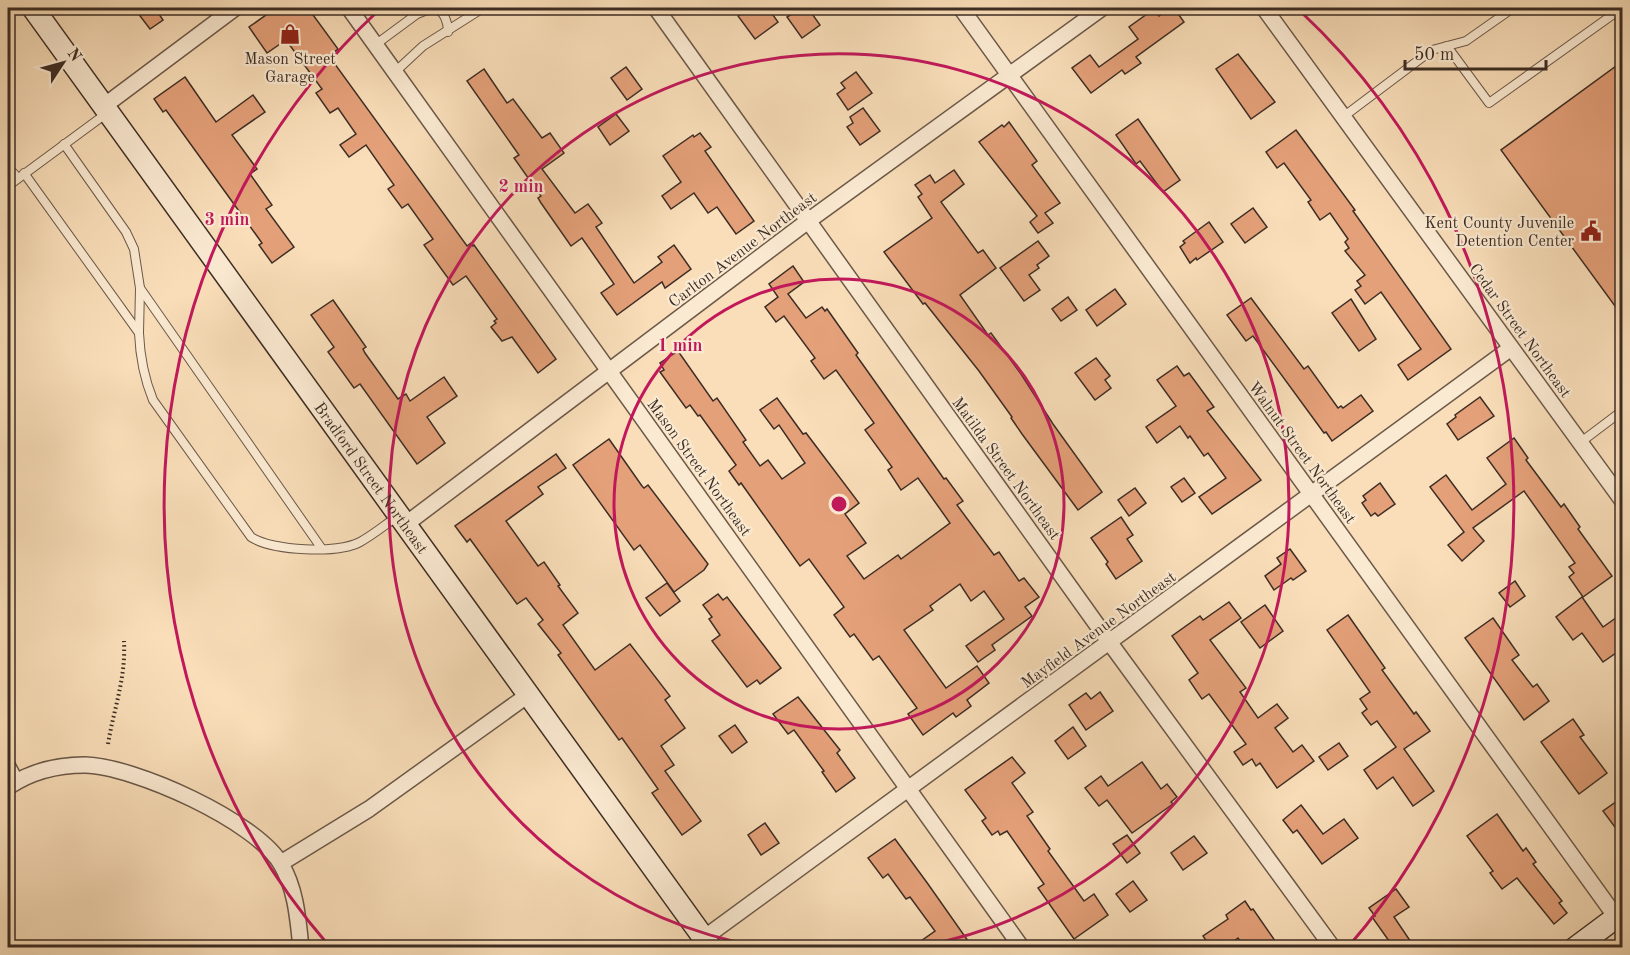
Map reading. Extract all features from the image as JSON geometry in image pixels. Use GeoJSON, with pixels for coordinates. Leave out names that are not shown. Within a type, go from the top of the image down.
{"type":"FeatureCollection","features":[{"type":"Feature","properties":{"kind":"street","name":"Bradford Street Northeast"},"geometry":{"type":"LineString","coordinates":[[33,8],[707,943]]}},
{"type":"Feature","properties":{"kind":"street"},"geometry":{"type":"LineString","coordinates":[[106,109],[235,8]]}},
{"type":"Feature","properties":{"kind":"street","name":"Mason Street Northeast"},"geometry":{"type":"LineString","coordinates":[[349,8],[1022,948]]}},
{"type":"Feature","properties":{"kind":"street","name":"Matilda Street Northeast"},"geometry":{"type":"LineString","coordinates":[[656,8],[1110,643],[1333,948]]}},
{"type":"Feature","properties":{"kind":"street","name":"Walnut Street Northeast"},"geometry":{"type":"LineString","coordinates":[[961,8],[1312,495],[1619,915]]}},
{"type":"Feature","properties":{"kind":"street","name":"Carlton Avenue Northeast"},"geometry":{"type":"LineString","coordinates":[[403,520],[610,371],[808,221],[1102,8]]}},
{"type":"Feature","properties":{"kind":"street","name":"Cedar Street Northeast"},"geometry":{"type":"LineString","coordinates":[[1264,8],[1623,500]]}},
{"type":"Feature","properties":{"kind":"street","name":"Mayfield Avenue Northeast"},"geometry":{"type":"LineString","coordinates":[[707,943],[908,788],[1110,643],[1511,348]]}},
{"type":"Feature","properties":{"kind":"street"},"geometry":{"type":"LineString","coordinates":[[281,863],[369,809],[528,695]]}},
{"type":"Feature","properties":{"kind":"street"},"geometry":{"type":"LineString","coordinates":[[8,767],[12,785],[38,771],[60,767],[85,765],[117,770],[160,785],[207,807],[250,831],[281,863],[292,887],[301,948]]}},
{"type":"Feature","properties":{"kind":"street"},"geometry":{"type":"LineString","coordinates":[[1575,948],[1619,915]]}},
{"type":"Feature","properties":{"kind":"lane"},"geometry":{"type":"LineString","coordinates":[[375,45],[417,14],[433,8],[438,9],[446,18],[448,32]]}},
{"type":"Feature","properties":{"kind":"lane"},"geometry":{"type":"LineString","coordinates":[[395,72],[423,46],[483,8]]}},
{"type":"Feature","properties":{"kind":"lane"},"geometry":{"type":"LineString","coordinates":[[1343,117],[1432,50],[1466,41],[1513,8]]}},
{"type":"Feature","properties":{"kind":"lane"},"geometry":{"type":"LineString","coordinates":[[1447,46],[1489,104],[1623,8]]}},
{"type":"Feature","properties":{"kind":"lane"},"geometry":{"type":"LineString","coordinates":[[8,186],[106,109]]}},
{"type":"Feature","properties":{"kind":"lane"},"geometry":{"type":"LineString","coordinates":[[64,144],[131,240],[140,288],[140,354],[153,400],[251,537],[258,542],[272,546],[341,548],[359,543],[403,520]]}},
{"type":"Feature","properties":{"kind":"lane"},"geometry":{"type":"LineString","coordinates":[[8,167],[21,176],[140,333]]}},
{"type":"Feature","properties":{"kind":"lane"},"geometry":{"type":"LineString","coordinates":[[140,288],[322,549]]}},
{"type":"Feature","properties":{"kind":"lane"},"geometry":{"type":"LineString","coordinates":[[1581,442],[1623,411]]}},
{"type":"Feature","properties":{"kind":"path"},"geometry":{"type":"LineString","coordinates":[[108,744],[124,670],[124,641]]}},
{"type":"Feature","properties":{"kind":"building"},"geometry":{"type":"Polygon","coordinates":[[[134,8],[155,8],[163,20],[150,29],[134,8]]]}},
{"type":"Feature","properties":{"kind":"building"},"geometry":{"type":"Polygon","coordinates":[[[276,8],[308,8],[338,49],[329,56],[467,246],[471,243],[474,245],[556,359],[538,373],[512,337],[502,341],[491,327],[497,319],[466,276],[453,285],[424,245],[433,239],[408,204],[402,208],[388,189],[394,185],[366,145],[349,157],[340,145],[356,134],[338,108],[330,113],[316,93],[322,89],[286,40],[267,53],[249,27],[276,8]]]}},
{"type":"Feature","properties":{"kind":"building"},"geometry":{"type":"Polygon","coordinates":[[[750,8],[768,8],[778,22],[755,39],[738,16],[750,8]]]}},
{"type":"Feature","properties":{"kind":"building"},"geometry":{"type":"Polygon","coordinates":[[[801,8],[808,8],[820,25],[802,38],[787,17],[801,8]]]}},
{"type":"Feature","properties":{"kind":"building"},"geometry":{"type":"Polygon","coordinates":[[[1170,8],[1174,8],[1184,22],[1136,57],[1141,63],[1125,74],[1122,70],[1091,93],[1072,68],[1090,55],[1099,67],[1138,39],[1129,27],[1154,9],[1159,16],[1170,8]]]}},
{"type":"Feature","properties":{"kind":"building"},"geometry":{"type":"Polygon","coordinates":[[[1238,54],[1275,102],[1251,119],[1216,69],[1238,54]]]}},
{"type":"Feature","properties":{"kind":"building","name":"Kent County Juvenile Detention Center"},"geometry":{"type":"Polygon","coordinates":[[[1623,61],[1623,317],[1501,150],[1623,61]]]}},
{"type":"Feature","properties":{"kind":"building"},"geometry":{"type":"Polygon","coordinates":[[[626,67],[642,89],[627,100],[611,78],[626,67]]]}},
{"type":"Feature","properties":{"kind":"building"},"geometry":{"type":"Polygon","coordinates":[[[484,69],[507,103],[513,99],[542,138],[550,133],[564,153],[542,169],[575,213],[588,204],[602,223],[596,227],[634,283],[662,262],[658,257],[674,245],[691,269],[665,288],[662,282],[617,315],[601,293],[614,284],[582,238],[571,246],[538,198],[541,196],[514,158],[519,155],[467,81],[484,69]]]}},
{"type":"Feature","properties":{"kind":"building"},"geometry":{"type":"Polygon","coordinates":[[[856,72],[872,93],[848,110],[837,94],[845,88],[841,83],[856,72]]]}},
{"type":"Feature","properties":{"kind":"building"},"geometry":{"type":"Polygon","coordinates":[[[185,77],[216,122],[253,95],[265,112],[232,135],[257,169],[250,174],[272,205],[266,209],[294,247],[272,263],[259,245],[262,243],[166,110],[163,112],[154,99],[185,77]]]}},
{"type":"Feature","properties":{"kind":"building"},"geometry":{"type":"Polygon","coordinates":[[[863,108],[880,131],[860,145],[847,127],[853,123],[850,117],[863,108]]]}},
{"type":"Feature","properties":{"kind":"building"},"geometry":{"type":"Polygon","coordinates":[[[616,114],[629,131],[610,145],[598,127],[616,114]]]}},
{"type":"Feature","properties":{"kind":"building"},"geometry":{"type":"Polygon","coordinates":[[[1138,119],[1180,180],[1163,192],[1140,161],[1136,164],[1116,135],[1138,119]]]}},
{"type":"Feature","properties":{"kind":"building"},"geometry":{"type":"Polygon","coordinates":[[[1009,122],[1037,161],[1032,165],[1060,203],[1045,213],[1053,223],[1038,233],[1030,222],[1037,216],[979,142],[1009,122]]]}},
{"type":"Feature","properties":{"kind":"building"},"geometry":{"type":"Polygon","coordinates":[[[1296,130],[1355,210],[1353,211],[1451,349],[1408,380],[1398,365],[1421,349],[1381,292],[1365,304],[1355,290],[1361,286],[1357,281],[1365,275],[1345,251],[1349,248],[1345,242],[1348,239],[1330,213],[1320,220],[1308,202],[1311,200],[1284,163],[1277,168],[1266,152],[1296,130]]]}},
{"type":"Feature","properties":{"kind":"building"},"geometry":{"type":"Polygon","coordinates":[[[700,133],[711,147],[705,151],[754,221],[736,234],[717,207],[708,213],[694,193],[671,209],[662,196],[681,182],[663,156],[693,135],[694,137],[700,133]]]}},
{"type":"Feature","properties":{"kind":"building"},"geometry":{"type":"Polygon","coordinates":[[[954,170],[964,184],[941,202],[978,253],[983,250],[996,268],[960,295],[988,335],[991,333],[1021,374],[1053,424],[1102,492],[1078,510],[979,371],[925,303],[923,304],[884,252],[932,218],[918,197],[922,194],[915,185],[930,175],[935,183],[954,170]]]}},
{"type":"Feature","properties":{"kind":"building"},"geometry":{"type":"Polygon","coordinates":[[[1253,208],[1267,227],[1245,243],[1231,224],[1253,208]]]}},
{"type":"Feature","properties":{"kind":"building"},"geometry":{"type":"Polygon","coordinates":[[[1209,222],[1223,242],[1190,263],[1180,247],[1185,243],[1183,241],[1209,222]]]}},
{"type":"Feature","properties":{"kind":"building"},"geometry":{"type":"Polygon","coordinates":[[[1038,241],[1049,256],[1037,265],[1039,268],[1029,275],[1040,290],[1024,301],[1000,268],[1038,241]]]}},
{"type":"Feature","properties":{"kind":"building"},"geometry":{"type":"Polygon","coordinates":[[[793,266],[804,282],[788,294],[806,318],[822,307],[825,311],[827,309],[858,353],[856,355],[944,479],[946,478],[963,501],[957,505],[994,555],[999,552],[1019,581],[1024,578],[1039,597],[1025,607],[1032,616],[992,645],[995,650],[978,662],[966,646],[1004,619],[984,591],[971,601],[960,584],[930,606],[933,610],[904,630],[946,688],[977,666],[989,683],[967,700],[971,706],[956,717],[953,713],[923,735],[908,714],[917,708],[879,656],[873,660],[854,634],[850,637],[834,615],[844,607],[809,559],[800,566],[741,483],[739,485],[729,471],[736,465],[700,415],[698,416],[690,405],[686,408],[660,372],[664,370],[660,363],[678,351],[713,401],[717,398],[746,440],[743,442],[760,466],[768,460],[782,479],[805,463],[779,425],[774,429],[760,410],[777,398],[859,503],[845,514],[866,543],[847,556],[864,579],[898,555],[901,559],[950,523],[918,478],[901,490],[888,470],[892,467],[865,430],[874,423],[836,370],[824,379],[811,361],[815,358],[784,316],[776,322],[765,307],[778,297],[769,284],[793,266]]]}},
{"type":"Feature","properties":{"kind":"building"},"geometry":{"type":"Polygon","coordinates":[[[1115,289],[1126,304],[1097,326],[1086,310],[1115,289]]]}},
{"type":"Feature","properties":{"kind":"building"},"geometry":{"type":"Polygon","coordinates":[[[1068,297],[1077,310],[1061,321],[1052,309],[1068,297]]]}},
{"type":"Feature","properties":{"kind":"building"},"geometry":{"type":"Polygon","coordinates":[[[1251,298],[1304,369],[1308,366],[1338,408],[1341,406],[1343,408],[1361,395],[1373,411],[1332,441],[1253,336],[1246,341],[1227,315],[1251,298]]]}},
{"type":"Feature","properties":{"kind":"building"},"geometry":{"type":"Polygon","coordinates":[[[1351,299],[1376,339],[1359,351],[1332,313],[1351,299]]]}},
{"type":"Feature","properties":{"kind":"building"},"geometry":{"type":"Polygon","coordinates":[[[333,300],[366,347],[363,349],[365,353],[398,399],[406,394],[410,401],[444,377],[457,396],[427,417],[445,443],[417,464],[360,384],[354,388],[328,352],[334,347],[311,315],[333,300]]]}},
{"type":"Feature","properties":{"kind":"building"},"geometry":{"type":"Polygon","coordinates":[[[1096,358],[1110,376],[1105,380],[1111,388],[1095,400],[1075,373],[1096,358]]]}},
{"type":"Feature","properties":{"kind":"building"},"geometry":{"type":"Polygon","coordinates":[[[1177,366],[1184,376],[1189,373],[1214,407],[1207,411],[1261,480],[1212,514],[1199,497],[1226,478],[1208,453],[1204,456],[1180,426],[1157,443],[1146,427],[1176,406],[1157,380],[1177,366]]]}},
{"type":"Feature","properties":{"kind":"building"},"geometry":{"type":"Polygon","coordinates":[[[1480,397],[1494,416],[1458,440],[1447,424],[1456,417],[1455,415],[1480,397]]]}},
{"type":"Feature","properties":{"kind":"building"},"geometry":{"type":"Polygon","coordinates":[[[1514,438],[1528,458],[1526,460],[1561,507],[1564,504],[1580,527],[1578,529],[1612,576],[1583,597],[1569,577],[1574,573],[1569,567],[1575,563],[1524,491],[1473,528],[1484,541],[1462,561],[1448,545],[1464,532],[1430,487],[1446,475],[1472,510],[1506,484],[1487,458],[1514,438]]]}},
{"type":"Feature","properties":{"kind":"building"},"geometry":{"type":"Polygon","coordinates":[[[609,439],[642,486],[644,488],[648,485],[708,564],[704,570],[674,592],[640,545],[634,550],[573,465],[609,439]]]}},
{"type":"Feature","properties":{"kind":"building"},"geometry":{"type":"Polygon","coordinates":[[[556,454],[566,468],[538,487],[543,494],[506,521],[538,566],[544,562],[578,613],[563,625],[595,670],[630,644],[670,696],[665,700],[685,728],[661,746],[674,765],[665,771],[701,821],[682,835],[652,793],[658,789],[622,738],[619,740],[558,655],[561,653],[538,624],[543,620],[526,598],[517,604],[470,539],[467,542],[455,526],[556,454]]]}},
{"type":"Feature","properties":{"kind":"building"},"geometry":{"type":"Polygon","coordinates":[[[1184,478],[1195,493],[1182,502],[1171,487],[1184,478]]]}},
{"type":"Feature","properties":{"kind":"building"},"geometry":{"type":"Polygon","coordinates":[[[1380,483],[1395,504],[1378,516],[1375,513],[1371,516],[1362,503],[1366,500],[1363,496],[1380,483]]]}},
{"type":"Feature","properties":{"kind":"building"},"geometry":{"type":"Polygon","coordinates":[[[1135,488],[1146,503],[1129,516],[1118,500],[1135,488]]]}},
{"type":"Feature","properties":{"kind":"building"},"geometry":{"type":"Polygon","coordinates":[[[1121,517],[1133,535],[1127,539],[1142,561],[1116,579],[1106,564],[1108,562],[1091,538],[1121,517]]]}},
{"type":"Feature","properties":{"kind":"building"},"geometry":{"type":"Polygon","coordinates":[[[1290,549],[1306,571],[1274,590],[1265,576],[1281,564],[1277,558],[1290,549]]]}},
{"type":"Feature","properties":{"kind":"building"},"geometry":{"type":"Polygon","coordinates":[[[1515,581],[1525,596],[1510,607],[1499,593],[1515,581]]]}},
{"type":"Feature","properties":{"kind":"building"},"geometry":{"type":"Polygon","coordinates":[[[667,583],[680,601],[660,616],[646,598],[667,583]]]}},
{"type":"Feature","properties":{"kind":"building"},"geometry":{"type":"Polygon","coordinates":[[[718,594],[723,600],[727,597],[781,668],[760,684],[757,680],[747,687],[712,641],[720,635],[709,619],[712,617],[703,605],[718,594]]]}},
{"type":"Feature","properties":{"kind":"building"},"geometry":{"type":"Polygon","coordinates":[[[1582,597],[1603,627],[1623,613],[1623,648],[1603,662],[1582,633],[1573,640],[1556,617],[1582,597]]]}},
{"type":"Feature","properties":{"kind":"building"},"geometry":{"type":"Polygon","coordinates":[[[1229,602],[1241,618],[1210,640],[1246,688],[1240,692],[1258,718],[1277,704],[1288,718],[1275,728],[1293,752],[1302,745],[1314,761],[1277,788],[1260,763],[1256,766],[1252,759],[1243,765],[1234,752],[1246,744],[1209,694],[1202,699],[1189,680],[1198,673],[1172,636],[1200,616],[1203,620],[1229,602]]]}},
{"type":"Feature","properties":{"kind":"building"},"geometry":{"type":"Polygon","coordinates":[[[1265,605],[1283,631],[1260,648],[1241,622],[1265,605]]]}},
{"type":"Feature","properties":{"kind":"building"},"geometry":{"type":"Polygon","coordinates":[[[1348,615],[1385,668],[1382,670],[1414,714],[1416,712],[1430,731],[1404,749],[1434,791],[1413,806],[1393,777],[1377,789],[1364,770],[1396,747],[1377,721],[1371,725],[1362,713],[1367,709],[1360,699],[1370,692],[1327,630],[1348,615]]]}},
{"type":"Feature","properties":{"kind":"building"},"geometry":{"type":"Polygon","coordinates":[[[1493,618],[1519,655],[1512,660],[1533,687],[1537,684],[1549,701],[1524,720],[1465,638],[1493,618]]]}},
{"type":"Feature","properties":{"kind":"building"},"geometry":{"type":"Polygon","coordinates":[[[1100,692],[1113,711],[1086,730],[1069,705],[1086,693],[1091,699],[1100,692]]]}},
{"type":"Feature","properties":{"kind":"building"},"geometry":{"type":"Polygon","coordinates":[[[798,697],[840,750],[837,753],[855,778],[836,792],[822,772],[824,771],[794,730],[788,734],[773,714],[798,697]]]}},
{"type":"Feature","properties":{"kind":"building"},"geometry":{"type":"Polygon","coordinates":[[[1573,719],[1584,735],[1580,737],[1607,773],[1579,794],[1541,742],[1573,719]]]}},
{"type":"Feature","properties":{"kind":"building"},"geometry":{"type":"Polygon","coordinates":[[[735,725],[747,742],[732,753],[719,736],[735,725]]]}},
{"type":"Feature","properties":{"kind":"building"},"geometry":{"type":"Polygon","coordinates":[[[1073,727],[1086,746],[1068,759],[1055,741],[1073,727]]]}},
{"type":"Feature","properties":{"kind":"building"},"geometry":{"type":"Polygon","coordinates":[[[1339,743],[1348,756],[1328,770],[1319,757],[1339,743]]]}},
{"type":"Feature","properties":{"kind":"building"},"geometry":{"type":"Polygon","coordinates":[[[1012,757],[1025,773],[1012,783],[1033,812],[1027,816],[1050,849],[1048,851],[1084,901],[1094,894],[1108,915],[1074,939],[1038,888],[1044,884],[1007,831],[1000,835],[998,831],[992,835],[982,821],[986,818],[965,790],[1012,757]]]}},
{"type":"Feature","properties":{"kind":"building"},"geometry":{"type":"Polygon","coordinates":[[[1142,762],[1161,789],[1167,784],[1177,797],[1171,802],[1173,804],[1132,833],[1107,800],[1099,806],[1085,788],[1101,776],[1108,786],[1142,762]]]}},
{"type":"Feature","properties":{"kind":"building"},"geometry":{"type":"Polygon","coordinates":[[[1623,797],[1623,838],[1603,811],[1623,797]]]}},
{"type":"Feature","properties":{"kind":"building"},"geometry":{"type":"Polygon","coordinates":[[[1301,805],[1323,834],[1344,819],[1358,838],[1322,864],[1297,830],[1293,833],[1283,820],[1301,805]]]}},
{"type":"Feature","properties":{"kind":"building"},"geometry":{"type":"Polygon","coordinates":[[[1497,814],[1523,851],[1526,848],[1536,862],[1533,864],[1562,901],[1559,903],[1567,913],[1554,924],[1517,878],[1502,889],[1490,873],[1493,871],[1467,836],[1497,814]]]}},
{"type":"Feature","properties":{"kind":"building"},"geometry":{"type":"Polygon","coordinates":[[[765,823],[779,843],[761,855],[748,835],[765,823]]]}},
{"type":"Feature","properties":{"kind":"building"},"geometry":{"type":"Polygon","coordinates":[[[1127,835],[1140,853],[1127,863],[1113,844],[1127,835]]]}},
{"type":"Feature","properties":{"kind":"building"},"geometry":{"type":"Polygon","coordinates":[[[1194,836],[1207,853],[1183,870],[1171,853],[1194,836]]]}},
{"type":"Feature","properties":{"kind":"building"},"geometry":{"type":"Polygon","coordinates":[[[895,839],[973,948],[911,948],[935,931],[910,897],[906,899],[888,874],[883,878],[868,858],[895,839]]]}},
{"type":"Feature","properties":{"kind":"building"},"geometry":{"type":"Polygon","coordinates":[[[1133,881],[1147,900],[1130,912],[1116,894],[1133,881]]]}},
{"type":"Feature","properties":{"kind":"building"},"geometry":{"type":"Polygon","coordinates":[[[1396,889],[1409,907],[1394,917],[1415,948],[1394,948],[1372,917],[1375,916],[1369,908],[1396,889]]]}},
{"type":"Feature","properties":{"kind":"building"},"geometry":{"type":"Polygon","coordinates":[[[1245,901],[1280,948],[1245,948],[1238,938],[1225,948],[1211,948],[1203,936],[1228,919],[1226,915],[1245,901]]]}},
{"type":"Feature","properties":{"kind":"place","name":"Mason Street Garage"},"geometry":{"type":"Point","coordinates":[290,34]}},
{"type":"Feature","properties":{"kind":"place","name":"Kent County Juvenile Detention Center"},"geometry":{"type":"Point","coordinates":[1591,231]}}]}
